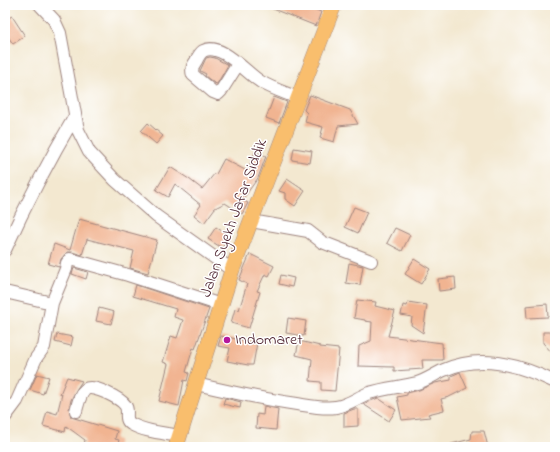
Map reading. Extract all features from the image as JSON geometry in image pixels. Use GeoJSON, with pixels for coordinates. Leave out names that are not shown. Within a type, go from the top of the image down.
{"type":"FeatureCollection","features":[{"type":"Feature","properties":{"kind":"main road","name":"Jalan Syekh Jafar Siddik"},"geometry":{"type":"LineString","coordinates":[[177,442],[232,270],[334,5]]}},
{"type":"Feature","properties":{"kind":"street"},"geometry":{"type":"LineString","coordinates":[[40,5],[54,20],[60,33],[78,130],[89,152],[114,180],[156,216],[232,270]]}},
{"type":"Feature","properties":{"kind":"street"},"geometry":{"type":"LineString","coordinates":[[238,64],[260,82],[298,98]]}},
{"type":"Feature","properties":{"kind":"street"},"geometry":{"type":"LineString","coordinates":[[5,250],[54,151],[75,116]]}},
{"type":"Feature","properties":{"kind":"street"},"geometry":{"type":"LineString","coordinates":[[252,221],[308,231],[322,242],[371,261]]}},
{"type":"Feature","properties":{"kind":"street"},"geometry":{"type":"LineString","coordinates":[[5,417],[19,396],[36,358],[44,347],[52,302],[67,263],[70,259],[128,275],[221,305]]}},
{"type":"Feature","properties":{"kind":"street"},"geometry":{"type":"LineString","coordinates":[[5,292],[52,302]]}},
{"type":"Feature","properties":{"kind":"street"},"geometry":{"type":"LineString","coordinates":[[196,384],[258,398],[325,408],[348,404],[368,393],[378,390],[418,382],[444,369],[467,363],[485,361],[512,365],[536,372],[555,382]]}},
{"type":"Feature","properties":{"kind":"street"},"geometry":{"type":"LineString","coordinates":[[76,411],[82,394],[86,389],[92,388],[114,397],[125,404],[126,417],[131,424],[177,442]]}},
{"type":"Feature","properties":{"kind":"building"},"geometry":{"type":"Polygon","coordinates":[[[263,5],[304,5],[321,12],[316,26],[263,5]]]}},
{"type":"Feature","properties":{"kind":"building"},"geometry":{"type":"Polygon","coordinates":[[[12,16],[25,36],[13,44],[5,32],[5,20],[12,16]]]}},
{"type":"Feature","properties":{"kind":"building"},"geometry":{"type":"Polygon","coordinates":[[[210,57],[228,65],[217,84],[205,76],[206,74],[200,71],[206,58],[210,57]]]}},
{"type":"Feature","properties":{"kind":"building"},"geometry":{"type":"Polygon","coordinates":[[[310,95],[350,110],[358,124],[338,126],[334,142],[320,138],[323,127],[305,122],[307,113],[304,110],[310,95]]]}},
{"type":"Feature","properties":{"kind":"building"},"geometry":{"type":"Polygon","coordinates":[[[274,97],[287,102],[279,123],[266,118],[274,97]]]}},
{"type":"Feature","properties":{"kind":"building"},"geometry":{"type":"Polygon","coordinates":[[[148,123],[163,136],[156,144],[141,131],[148,123]]]}},
{"type":"Feature","properties":{"kind":"building"},"geometry":{"type":"Polygon","coordinates":[[[294,148],[312,151],[310,163],[292,160],[294,148]]]}},
{"type":"Feature","properties":{"kind":"building"},"geometry":{"type":"Polygon","coordinates":[[[255,152],[266,156],[258,178],[242,200],[248,203],[242,214],[225,203],[215,208],[204,223],[194,215],[201,205],[175,184],[168,197],[156,190],[170,167],[202,189],[215,173],[216,174],[224,159],[247,171],[255,152]]]}},
{"type":"Feature","properties":{"kind":"building"},"geometry":{"type":"Polygon","coordinates":[[[287,179],[305,191],[295,206],[285,199],[285,193],[279,191],[287,179]]]}},
{"type":"Feature","properties":{"kind":"building"},"geometry":{"type":"Polygon","coordinates":[[[354,207],[367,212],[358,233],[345,227],[354,207]]]}},
{"type":"Feature","properties":{"kind":"building"},"geometry":{"type":"Polygon","coordinates":[[[79,219],[157,240],[148,273],[130,268],[134,251],[87,239],[82,255],[67,252],[61,259],[59,267],[48,264],[54,244],[70,250],[79,219]]]}},
{"type":"Feature","properties":{"kind":"building"},"geometry":{"type":"Polygon","coordinates":[[[216,227],[229,236],[222,248],[208,239],[216,227]]]}},
{"type":"Feature","properties":{"kind":"building"},"geometry":{"type":"Polygon","coordinates":[[[395,228],[410,235],[402,251],[387,243],[395,228]]]}},
{"type":"Feature","properties":{"kind":"building"},"geometry":{"type":"Polygon","coordinates":[[[250,254],[274,266],[269,276],[265,274],[257,291],[260,292],[249,328],[231,323],[235,309],[239,310],[247,284],[239,280],[250,254]]]}},
{"type":"Feature","properties":{"kind":"building"},"geometry":{"type":"Polygon","coordinates":[[[414,259],[430,269],[421,284],[405,274],[414,259]]]}},
{"type":"Feature","properties":{"kind":"building"},"geometry":{"type":"Polygon","coordinates":[[[349,263],[363,266],[360,285],[346,283],[349,263]]]}},
{"type":"Feature","properties":{"kind":"building"},"geometry":{"type":"Polygon","coordinates":[[[74,268],[88,272],[86,279],[72,274],[74,268]]]}},
{"type":"Feature","properties":{"kind":"building"},"geometry":{"type":"Polygon","coordinates":[[[281,275],[294,278],[292,287],[279,284],[281,275]]]}},
{"type":"Feature","properties":{"kind":"building"},"geometry":{"type":"Polygon","coordinates":[[[455,277],[456,289],[439,291],[438,279],[455,277]]]}},
{"type":"Feature","properties":{"kind":"building"},"geometry":{"type":"Polygon","coordinates":[[[136,285],[209,309],[195,349],[193,348],[186,372],[189,373],[187,381],[184,380],[179,406],[159,401],[168,364],[163,362],[171,336],[177,338],[183,320],[174,317],[176,309],[133,296],[136,285]]]}},
{"type":"Feature","properties":{"kind":"building"},"geometry":{"type":"Polygon","coordinates":[[[357,300],[376,302],[375,306],[395,311],[388,336],[442,343],[443,360],[422,360],[423,369],[394,371],[394,367],[358,366],[359,346],[371,341],[372,322],[354,318],[357,300]]]}},
{"type":"Feature","properties":{"kind":"building"},"geometry":{"type":"Polygon","coordinates":[[[408,302],[427,305],[423,333],[411,325],[412,317],[401,315],[403,305],[407,306],[408,302]]]}},
{"type":"Feature","properties":{"kind":"building"},"geometry":{"type":"Polygon","coordinates":[[[547,304],[548,317],[527,318],[526,306],[547,304]]]}},
{"type":"Feature","properties":{"kind":"building"},"geometry":{"type":"Polygon","coordinates":[[[99,308],[114,312],[111,324],[96,321],[99,308]]]}},
{"type":"Feature","properties":{"kind":"building"},"geometry":{"type":"Polygon","coordinates":[[[288,318],[306,321],[304,336],[286,333],[288,318]]]}},
{"type":"Feature","properties":{"kind":"building"},"geometry":{"type":"Polygon","coordinates":[[[543,332],[555,332],[555,356],[543,343],[543,332]]]}},
{"type":"Feature","properties":{"kind":"building"},"geometry":{"type":"Polygon","coordinates":[[[57,334],[73,337],[71,346],[55,342],[57,334]]]}},
{"type":"Feature","properties":{"kind":"building"},"geometry":{"type":"Polygon","coordinates":[[[221,336],[257,343],[253,365],[227,361],[230,348],[218,346],[221,336]]]}},
{"type":"Feature","properties":{"kind":"building"},"geometry":{"type":"Polygon","coordinates":[[[299,341],[320,347],[339,349],[335,391],[321,390],[321,382],[310,381],[312,359],[296,355],[299,341]]]}},
{"type":"Feature","properties":{"kind":"building"},"geometry":{"type":"Polygon","coordinates":[[[460,372],[467,388],[449,397],[441,399],[444,410],[428,414],[430,417],[402,420],[397,397],[407,395],[407,393],[419,390],[435,383],[451,380],[451,376],[460,372]]]}},
{"type":"Feature","properties":{"kind":"building"},"geometry":{"type":"Polygon","coordinates":[[[37,374],[49,377],[43,394],[30,390],[37,374]]]}},
{"type":"Feature","properties":{"kind":"building"},"geometry":{"type":"Polygon","coordinates":[[[67,377],[82,381],[71,400],[69,409],[71,417],[117,431],[115,439],[119,440],[117,447],[91,447],[84,445],[85,440],[66,426],[65,432],[43,426],[47,411],[57,414],[62,394],[60,394],[67,377]]]}},
{"type":"Feature","properties":{"kind":"building"},"geometry":{"type":"Polygon","coordinates":[[[225,398],[241,402],[240,408],[223,404],[225,398]]]}},
{"type":"Feature","properties":{"kind":"building"},"geometry":{"type":"Polygon","coordinates":[[[378,398],[396,410],[389,421],[363,404],[378,398]]]}},
{"type":"Feature","properties":{"kind":"building"},"geometry":{"type":"Polygon","coordinates":[[[264,406],[278,409],[276,430],[256,428],[257,414],[263,415],[264,406]]]}},
{"type":"Feature","properties":{"kind":"building"},"geometry":{"type":"Polygon","coordinates":[[[358,409],[358,426],[344,427],[344,413],[358,409]]]}},
{"type":"Feature","properties":{"kind":"building"},"geometry":{"type":"Polygon","coordinates":[[[472,431],[484,431],[488,447],[451,447],[451,444],[471,439],[472,431]]]}},
{"type":"Feature","properties":{"kind":"place","name":"Indomaret"},"geometry":{"type":"Point","coordinates":[227,340]}}]}
